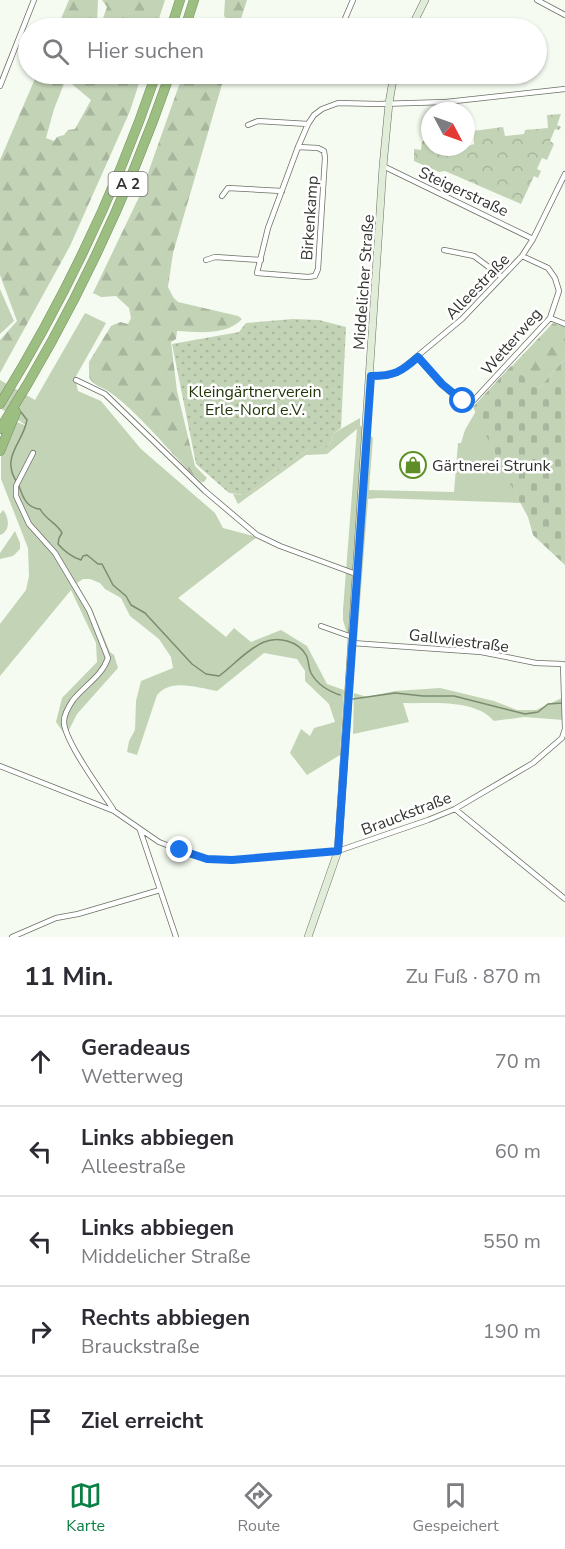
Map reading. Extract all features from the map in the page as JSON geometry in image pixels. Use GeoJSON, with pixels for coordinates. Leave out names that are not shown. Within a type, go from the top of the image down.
{"type":"FeatureCollection","features":[{"type":"Feature","properties":{"kind":"highway"},"geometry":{"type":"LineString","coordinates":[[174,18],[180,0]]}},
{"type":"Feature","properties":{"kind":"highway"},"geometry":{"type":"LineString","coordinates":[[188,18],[194,0]]}},
{"type":"Feature","properties":{"kind":"highway","name":"A 2"},"geometry":{"type":"LineString","coordinates":[[0,404],[89,240],[127,152],[152,84]]}},
{"type":"Feature","properties":{"kind":"highway","name":"A 2"},"geometry":{"type":"LineString","coordinates":[[12,415],[79,291],[117,209],[166,84]]}},
{"type":"Feature","properties":{"kind":"highway"},"geometry":{"type":"LineString","coordinates":[[0,429],[12,415]]}},
{"type":"Feature","properties":{"kind":"highway"},"geometry":{"type":"LineString","coordinates":[[0,451],[12,415]]}},
{"type":"Feature","properties":{"kind":"street"},"geometry":{"type":"LineString","coordinates":[[27,18],[34,0]]}},
{"type":"Feature","properties":{"kind":"street"},"geometry":{"type":"LineString","coordinates":[[345,18],[353,0]]}},
{"type":"Feature","properties":{"kind":"street"},"geometry":{"type":"LineString","coordinates":[[416,18],[425,0]]}},
{"type":"Feature","properties":{"kind":"street"},"geometry":{"type":"LineString","coordinates":[[537,0],[565,15]]}},
{"type":"Feature","properties":{"kind":"street"},"geometry":{"type":"LineString","coordinates":[[0,86],[18,40]]}},
{"type":"Feature","properties":{"kind":"street","name":"Middelicher Straße"},"geometry":{"type":"LineString","coordinates":[[308,937],[338,851],[383,166],[392,84]]}},
{"type":"Feature","properties":{"kind":"street","name":"Birkenkamp"},"geometry":{"type":"LineString","coordinates":[[298,147],[318,148],[324,151],[318,269],[315,276],[308,277],[257,273],[268,228],[298,147],[308,124],[322,109],[338,103],[446,102],[565,89]]}},
{"type":"Feature","properties":{"kind":"street"},"geometry":{"type":"LineString","coordinates":[[248,125],[258,121],[308,124]]}},
{"type":"Feature","properties":{"kind":"street","name":"Steigerstraße"},"geometry":{"type":"LineString","coordinates":[[383,166],[533,239]]}},
{"type":"Feature","properties":{"kind":"street","name":"Alleestraße"},"geometry":{"type":"LineString","coordinates":[[371,376],[397,374],[462,319],[522,256],[533,239],[565,174]]}},
{"type":"Feature","properties":{"kind":"street","name":"Birkenkamp"},"geometry":{"type":"LineString","coordinates":[[222,196],[228,188],[282,191]]}},
{"type":"Feature","properties":{"kind":"street"},"geometry":{"type":"LineString","coordinates":[[444,250],[474,256],[502,277]]}},
{"type":"Feature","properties":{"kind":"street"},"geometry":{"type":"LineString","coordinates":[[522,256],[548,268],[555,278],[559,291]]}},
{"type":"Feature","properties":{"kind":"street"},"geometry":{"type":"LineString","coordinates":[[206,260],[215,257],[261,260]]}},
{"type":"Feature","properties":{"kind":"street","name":"Wetterweg"},"geometry":{"type":"LineString","coordinates":[[418,357],[450,391],[463,401],[474,400],[550,318],[559,291],[565,285]]}},
{"type":"Feature","properties":{"kind":"street"},"geometry":{"type":"LineString","coordinates":[[550,318],[565,324]]}},
{"type":"Feature","properties":{"kind":"street"},"geometry":{"type":"LineString","coordinates":[[76,380],[105,394],[205,491],[257,535],[280,546],[356,574]]}},
{"type":"Feature","properties":{"kind":"street"},"geometry":{"type":"LineString","coordinates":[[33,453],[14,491],[29,524],[55,554],[89,610],[108,658],[103,670],[72,701],[64,715],[63,724],[75,750],[114,811]]}},
{"type":"Feature","properties":{"kind":"street"},"geometry":{"type":"LineString","coordinates":[[321,626],[352,640]]}},
{"type":"Feature","properties":{"kind":"street"},"geometry":{"type":"LineString","coordinates":[[339,641],[343,635]]}},
{"type":"Feature","properties":{"kind":"street","name":"Gallwiestraße"},"geometry":{"type":"LineString","coordinates":[[352,640],[481,652],[536,663],[564,663]]}},
{"type":"Feature","properties":{"kind":"street"},"geometry":{"type":"LineString","coordinates":[[564,663],[565,729]]}},
{"type":"Feature","properties":{"kind":"street","name":"Brauckstraße"},"geometry":{"type":"LineString","coordinates":[[0,766],[114,811],[159,842],[207,859],[232,860],[338,851],[455,809],[534,763],[562,738],[565,729]]}},
{"type":"Feature","properties":{"kind":"street"},"geometry":{"type":"LineString","coordinates":[[455,809],[565,899]]}},
{"type":"Feature","properties":{"kind":"street"},"geometry":{"type":"LineString","coordinates":[[140,830],[176,937]]}},
{"type":"Feature","properties":{"kind":"street"},"geometry":{"type":"LineString","coordinates":[[12,937],[56,918],[78,914],[160,890]]}},
{"type":"Feature","properties":{"kind":"green space"},"geometry":{"type":"Polygon","coordinates":[[[69,0],[98,0],[97,18],[61,18],[69,0]]]}},
{"type":"Feature","properties":{"kind":"green space"},"geometry":{"type":"Polygon","coordinates":[[[102,0],[165,0],[159,18],[103,18],[107,7],[102,0]]]}},
{"type":"Feature","properties":{"kind":"green space"},"geometry":{"type":"Polygon","coordinates":[[[225,0],[247,0],[241,18],[224,16],[225,0]]]}},
{"type":"Feature","properties":{"kind":"green space"},"geometry":{"type":"Polygon","coordinates":[[[33,84],[64,84],[46,138],[54,141],[68,130],[75,129],[91,100],[72,84],[139,84],[130,111],[70,246],[0,373],[0,340],[17,321],[0,275],[0,160],[33,84]]]}},
{"type":"Feature","properties":{"kind":"green space"},"geometry":{"type":"Polygon","coordinates":[[[179,84],[222,84],[173,253],[168,287],[178,302],[238,316],[242,319],[220,331],[177,331],[176,339],[171,342],[177,391],[195,466],[207,478],[204,482],[190,472],[131,410],[89,377],[89,362],[111,326],[120,322],[128,324],[131,318],[129,308],[116,296],[101,297],[93,293],[141,193],[179,84]]]}},
{"type":"Feature","properties":{"kind":"green space"},"geometry":{"type":"Polygon","coordinates":[[[561,114],[557,125],[561,127],[559,130],[555,129],[550,141],[554,144],[547,160],[542,158],[537,169],[541,171],[538,178],[534,176],[521,204],[445,171],[439,172],[414,161],[414,149],[421,150],[421,156],[475,156],[475,131],[503,127],[505,136],[524,134],[525,130],[548,128],[547,115],[561,114]]]}},
{"type":"Feature","properties":{"kind":"green space"},"geometry":{"type":"Polygon","coordinates":[[[0,289],[14,321],[0,334],[0,289]]]}},
{"type":"Feature","properties":{"kind":"green space"},"geometry":{"type":"Polygon","coordinates":[[[85,313],[106,323],[75,378],[78,391],[101,401],[141,449],[215,513],[223,528],[257,537],[178,598],[226,637],[234,628],[251,642],[281,630],[307,646],[327,684],[344,690],[340,755],[307,775],[290,753],[301,729],[310,736],[314,728],[335,722],[329,704],[305,681],[305,671],[297,659],[264,653],[217,691],[177,685],[163,690],[157,695],[137,755],[127,752],[129,741],[135,730],[136,701],[141,681],[173,668],[171,657],[159,639],[130,616],[121,598],[105,589],[100,583],[90,579],[83,579],[77,583],[92,609],[118,668],[77,714],[66,736],[56,722],[62,698],[97,662],[96,643],[71,590],[0,676],[0,624],[26,590],[29,576],[28,548],[1,479],[1,456],[17,422],[27,426],[0,408],[0,380],[35,400],[85,313]]]}},
{"type":"Feature","properties":{"kind":"green space","name":"Kleingärtnerverein Erle-Nord e.V."},"geometry":{"type":"Polygon","coordinates":[[[293,319],[319,320],[346,327],[341,428],[334,433],[330,444],[323,450],[308,449],[247,495],[229,493],[196,464],[172,344],[239,332],[246,323],[293,319]]]}},
{"type":"Feature","properties":{"kind":"green space"},"geometry":{"type":"Polygon","coordinates":[[[553,323],[565,327],[565,359],[538,389],[477,403],[553,323]]]}},
{"type":"Feature","properties":{"kind":"green space"},"geometry":{"type":"Polygon","coordinates":[[[565,359],[565,565],[533,535],[528,517],[473,407],[511,366],[538,389],[565,359]]]}},
{"type":"Feature","properties":{"kind":"green space"},"geometry":{"type":"Polygon","coordinates":[[[476,411],[499,463],[521,503],[368,499],[357,641],[348,637],[343,620],[343,610],[357,429],[327,454],[306,455],[238,504],[233,494],[247,495],[308,449],[323,449],[330,444],[334,433],[360,418],[360,425],[373,438],[369,490],[454,492],[458,443],[461,443],[465,430],[476,411]]]}},
{"type":"Feature","properties":{"kind":"green space"},"geometry":{"type":"Polygon","coordinates":[[[3,510],[8,524],[4,533],[0,535],[0,514],[3,510]]]}},
{"type":"Feature","properties":{"kind":"green space"},"geometry":{"type":"Polygon","coordinates":[[[15,531],[20,549],[13,556],[0,559],[0,553],[15,531]]]}},
{"type":"Feature","properties":{"kind":"green space"},"geometry":{"type":"Polygon","coordinates":[[[440,688],[494,701],[517,710],[536,710],[564,697],[564,720],[524,717],[494,721],[485,714],[464,705],[403,703],[409,722],[353,734],[354,693],[367,697],[395,691],[440,688]]]}},
{"type":"Feature","properties":{"kind":"waterway"},"geometry":{"type":"LineString","coordinates":[[16,481],[12,472],[12,457],[27,420],[21,412]]}},
{"type":"Feature","properties":{"kind":"waterway"},"geometry":{"type":"LineString","coordinates":[[19,486],[29,504],[40,509],[60,530],[62,533],[58,544],[60,547],[78,559],[81,560],[87,555],[98,564],[102,564],[113,585],[126,596],[131,605],[145,613],[192,664],[206,674],[219,676],[258,645],[269,640],[281,640],[298,646],[307,657],[311,673],[316,681],[340,695]]}},
{"type":"Feature","properties":{"kind":"waterway"},"geometry":{"type":"LineString","coordinates":[[353,699],[395,693],[454,696],[525,714],[538,712],[548,704],[562,703]]}},
{"type":"Feature","properties":{"kind":"place","name":"Gärtnerei Strunk"},"geometry":{"type":"Point","coordinates":[413,465]}},
{"type":"Feature","properties":{"kind":"route"},"geometry":{"type":"LineString","coordinates":[[180,850],[207,859],[232,860],[338,851],[371,376],[397,374],[418,357],[442,384],[463,401]]}}]}
